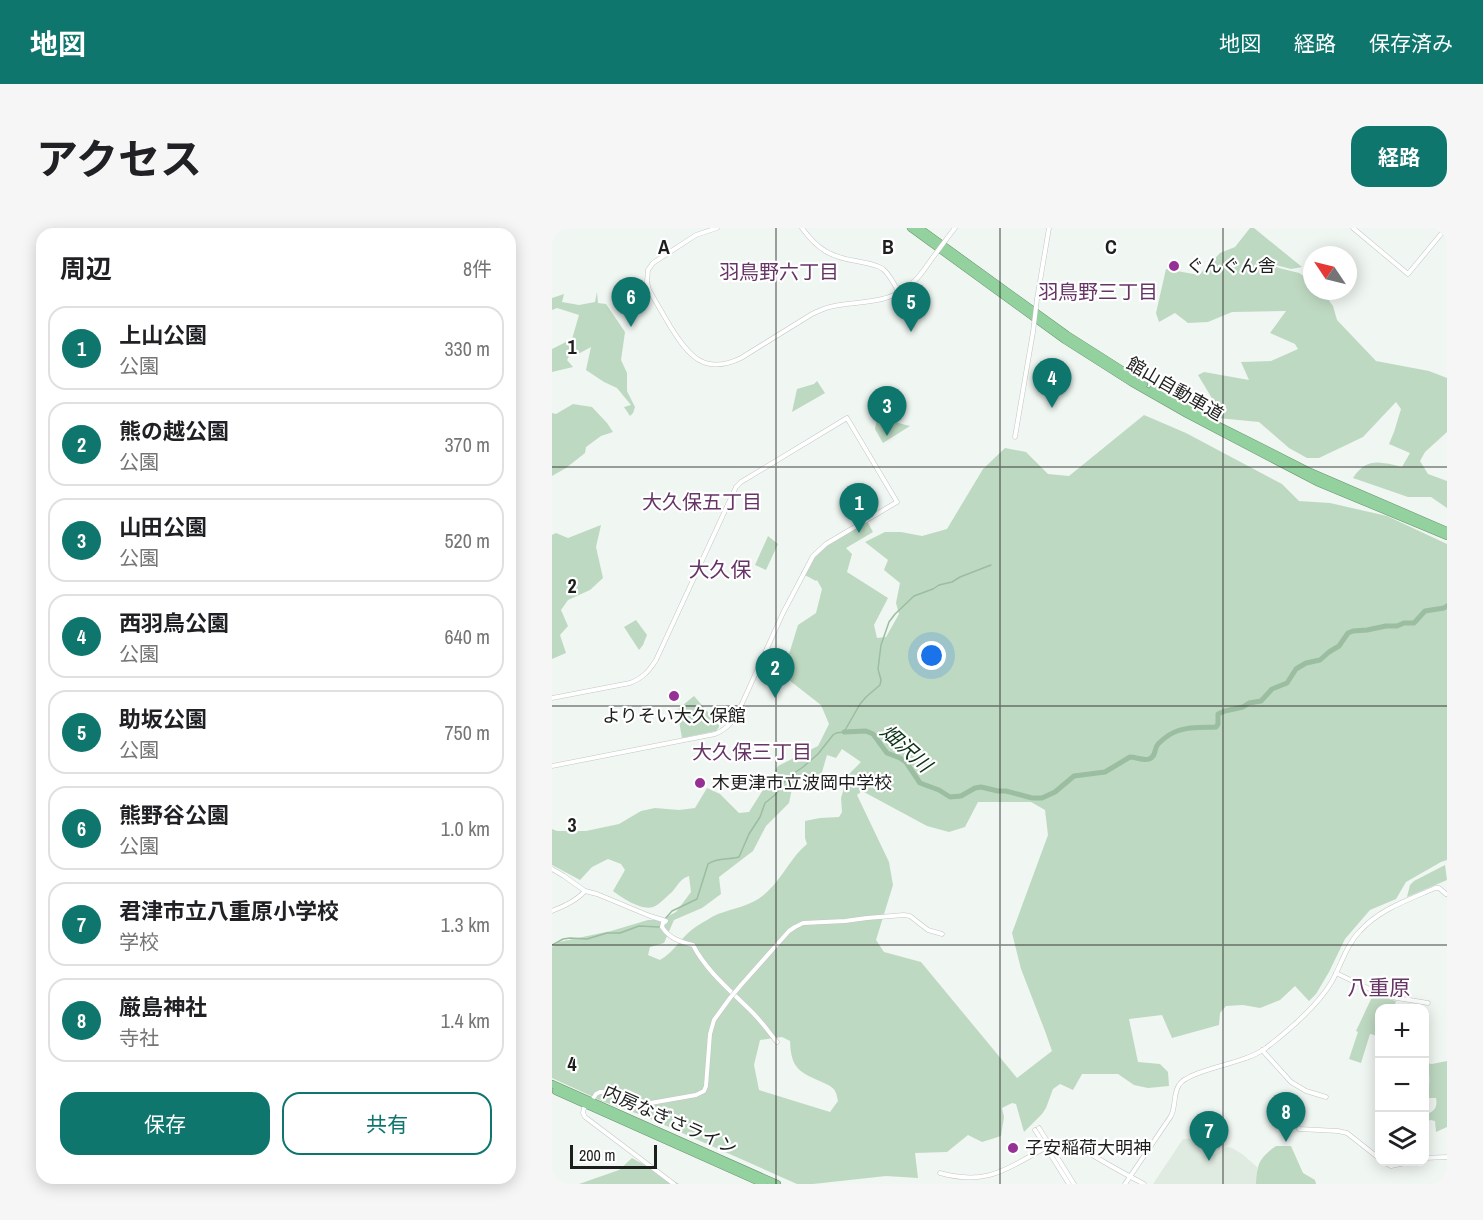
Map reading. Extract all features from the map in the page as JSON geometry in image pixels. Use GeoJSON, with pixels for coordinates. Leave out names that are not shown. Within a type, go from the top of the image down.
{"type":"FeatureCollection","features":[{"type":"Feature","properties":{"kind":"highway","name":"館山自動車道"},"geometry":{"type":"LineString","coordinates":[[911,228],[1065,340],[1131,382],[1317,482],[1447,536]]}},
{"type":"Feature","properties":{"kind":"highway","name":"館山自動車道"},"geometry":{"type":"LineString","coordinates":[[919,228],[1067,335],[1134,378],[1190,410],[1316,475],[1447,531]]}},
{"type":"Feature","properties":{"kind":"highway","name":"内房なぎさライン"},"geometry":{"type":"LineString","coordinates":[[552,1084],[589,1104],[764,1184]]}},
{"type":"Feature","properties":{"kind":"highway","name":"内房なぎさライン"},"geometry":{"type":"LineString","coordinates":[[552,1089],[777,1184]]}},
{"type":"Feature","properties":{"kind":"street"},"geometry":{"type":"LineString","coordinates":[[717,228],[696,235],[656,260],[648,270],[647,279],[649,290],[682,344],[692,356],[706,363],[720,365],[741,358],[812,314],[832,306],[890,298],[917,279],[955,228]]}},
{"type":"Feature","properties":{"kind":"street"},"geometry":{"type":"LineString","coordinates":[[802,228],[828,254],[873,264],[883,269],[899,292]]}},
{"type":"Feature","properties":{"kind":"street"},"geometry":{"type":"LineString","coordinates":[[1015,437],[1049,228]]}},
{"type":"Feature","properties":{"kind":"street"},"geometry":{"type":"LineString","coordinates":[[1353,228],[1408,274],[1446,228]]}},
{"type":"Feature","properties":{"kind":"street"},"geometry":{"type":"LineString","coordinates":[[552,698],[641,679],[656,660],[736,487],[847,418],[897,502],[826,544],[813,556],[783,613],[740,708],[725,730],[715,734],[552,766]]}},
{"type":"Feature","properties":{"kind":"street"},"geometry":{"type":"LineString","coordinates":[[552,869],[585,891],[666,921],[662,927],[664,931],[681,943],[693,945],[702,960],[736,998],[754,1014],[777,1042]]}},
{"type":"Feature","properties":{"kind":"street"},"geometry":{"type":"LineString","coordinates":[[1125,1184],[1173,1111],[1177,1088],[1181,1082],[1197,1074],[1249,1057],[1262,1050],[1293,1024],[1317,1002],[1336,973],[1354,938],[1380,914],[1435,888],[1439,888],[1446,894]]}},
{"type":"Feature","properties":{"kind":"street"},"geometry":{"type":"LineString","coordinates":[[552,911],[585,891]]}},
{"type":"Feature","properties":{"kind":"street"},"geometry":{"type":"LineString","coordinates":[[674,1184],[585,1117],[583,1113],[585,1108],[596,1094],[605,1092],[645,1104],[696,1095],[704,1091],[710,1034],[714,1020],[741,985],[795,927],[804,923],[904,915],[910,916],[928,930],[942,934]]}},
{"type":"Feature","properties":{"kind":"street"},"geometry":{"type":"LineString","coordinates":[[1336,973],[1380,994],[1428,1003]]}},
{"type":"Feature","properties":{"kind":"street"},"geometry":{"type":"LineString","coordinates":[[1262,1050],[1291,1082],[1326,1097]]}},
{"type":"Feature","properties":{"kind":"street"},"geometry":{"type":"LineString","coordinates":[[1037,1129],[1069,1184]]}},
{"type":"Feature","properties":{"kind":"street"},"geometry":{"type":"LineString","coordinates":[[1299,1129],[1343,1132],[1375,1155]]}},
{"type":"Feature","properties":{"kind":"street"},"geometry":{"type":"LineString","coordinates":[[940,1173],[963,1180],[988,1179],[1048,1147],[1063,1144],[1078,1148],[1144,1184]]}},
{"type":"Feature","properties":{"kind":"street"},"geometry":{"type":"LineString","coordinates":[[1048,1147],[1074,1184]]}},
{"type":"Feature","properties":{"kind":"street"},"geometry":{"type":"LineString","coordinates":[[1429,1158],[1447,1156]]}},
{"type":"Feature","properties":{"kind":"shaded area"},"geometry":{"type":"Polygon","coordinates":[[[1205,1138],[1208,1152],[1215,1154],[1227,1147],[1232,1148],[1257,1167],[1256,1184],[1153,1184],[1183,1139],[1205,1138]]]}},
{"type":"Feature","properties":{"kind":"green space"},"geometry":{"type":"Polygon","coordinates":[[[1250,228],[1254,228],[1302,267],[1291,269],[1268,263],[1303,275],[1303,300],[1329,300],[1337,320],[1376,361],[1429,371],[1447,378],[1447,432],[1425,452],[1420,461],[1428,474],[1447,481],[1447,508],[1431,497],[1408,497],[1353,478],[1358,471],[1369,464],[1381,463],[1402,467],[1410,453],[1389,444],[1401,409],[1396,402],[1363,437],[1319,458],[1307,458],[1289,448],[1259,422],[1218,418],[1216,405],[1198,375],[1204,372],[1249,380],[1241,362],[1271,361],[1298,349],[1295,344],[1270,333],[1286,311],[1232,312],[1208,322],[1188,323],[1175,313],[1159,322],[1156,313],[1166,269],[1199,275],[1220,253],[1235,247],[1250,228]]]}},
{"type":"Feature","properties":{"kind":"green space"},"geometry":{"type":"Polygon","coordinates":[[[597,292],[598,303],[606,304],[625,332],[621,360],[627,373],[627,391],[635,407],[630,416],[624,407],[631,405],[617,388],[586,370],[591,347],[580,353],[572,351],[567,360],[573,367],[552,372],[552,349],[572,339],[579,315],[557,308],[552,310],[552,298],[564,294],[562,302],[579,305],[595,302],[597,292]]]}},
{"type":"Feature","properties":{"kind":"green space"},"geometry":{"type":"Polygon","coordinates":[[[817,381],[825,393],[792,412],[797,389],[817,381]]]}},
{"type":"Feature","properties":{"kind":"green space"},"geometry":{"type":"Polygon","coordinates":[[[573,404],[592,407],[613,432],[601,436],[586,447],[585,453],[552,476],[552,413],[556,414],[573,404]]]}},
{"type":"Feature","properties":{"kind":"green space"},"geometry":{"type":"Polygon","coordinates":[[[1144,415],[1186,433],[1282,484],[1299,501],[1330,503],[1387,516],[1447,544],[1447,860],[1406,882],[1396,899],[1370,910],[1345,939],[1329,972],[1309,1001],[1295,986],[1280,1000],[1260,1008],[1243,1005],[1226,1006],[1220,1013],[1219,1025],[1172,1038],[1162,1015],[1129,1019],[1138,1062],[1160,1064],[1168,1072],[1169,1086],[1148,1088],[1134,1085],[1118,1074],[1082,1074],[1073,1090],[1060,1084],[1053,1089],[1042,1114],[1024,1132],[1016,1104],[1012,1103],[1002,1108],[1004,1117],[1001,1136],[982,1142],[968,1135],[947,1152],[915,1153],[918,1178],[886,1176],[797,1184],[552,1078],[552,947],[559,942],[648,920],[661,920],[676,912],[691,892],[689,876],[655,906],[648,908],[638,906],[613,891],[625,870],[621,864],[608,859],[592,867],[580,880],[552,865],[552,829],[586,831],[619,824],[641,811],[655,808],[679,810],[695,808],[707,788],[720,794],[739,813],[749,812],[778,766],[818,746],[829,724],[821,705],[785,677],[782,669],[798,625],[816,613],[822,589],[817,580],[801,573],[814,553],[867,521],[873,532],[846,548],[852,554],[847,572],[888,598],[874,625],[877,638],[886,637],[899,614],[896,603],[900,583],[884,570],[888,560],[865,542],[885,532],[922,536],[947,529],[983,469],[1005,448],[1026,452],[1048,474],[1069,476],[1144,415]],[[842,749],[836,758],[827,755],[822,772],[813,782],[797,778],[793,784],[789,803],[766,826],[753,851],[719,877],[721,894],[702,908],[674,920],[664,943],[650,947],[648,955],[660,960],[697,926],[718,914],[750,903],[762,896],[807,844],[805,821],[839,817],[842,812],[841,798],[848,775],[861,762],[842,749]],[[862,791],[857,795],[889,862],[893,885],[876,940],[884,952],[921,962],[1017,1078],[1052,1051],[1021,969],[1012,933],[1048,835],[1045,810],[1031,802],[978,802],[965,827],[949,832],[927,826],[862,791]],[[782,1037],[760,1040],[754,1065],[759,1090],[830,1112],[838,1101],[836,1092],[830,1086],[798,1069],[792,1058],[790,1041],[782,1037]]]}},
{"type":"Feature","properties":{"kind":"green space"},"geometry":{"type":"Polygon","coordinates":[[[879,418],[910,426],[883,443],[875,429],[879,418]]]}},
{"type":"Feature","properties":{"kind":"green space"},"geometry":{"type":"Polygon","coordinates":[[[601,525],[596,547],[603,578],[590,590],[568,600],[561,610],[568,626],[560,635],[566,653],[552,659],[552,535],[556,533],[568,538],[601,525]]]}},
{"type":"Feature","properties":{"kind":"green space"},"geometry":{"type":"Polygon","coordinates":[[[768,536],[778,544],[766,570],[755,565],[768,536]]]}},
{"type":"Feature","properties":{"kind":"green space"},"geometry":{"type":"Polygon","coordinates":[[[636,620],[647,635],[639,650],[624,627],[636,620]]]}},
{"type":"Feature","properties":{"kind":"green space"},"geometry":{"type":"Polygon","coordinates":[[[694,696],[719,727],[716,731],[682,738],[677,710],[694,696]]]}},
{"type":"Feature","properties":{"kind":"green space"},"geometry":{"type":"Polygon","coordinates":[[[1445,865],[1447,880],[1407,897],[1410,885],[1414,881],[1445,865]]]}},
{"type":"Feature","properties":{"kind":"green space"},"geometry":{"type":"Polygon","coordinates":[[[1373,995],[1396,1001],[1395,1004],[1375,1004],[1375,1035],[1370,1034],[1361,1063],[1349,1059],[1358,1032],[1356,1031],[1373,995]]]}},
{"type":"Feature","properties":{"kind":"green space"},"geometry":{"type":"Polygon","coordinates":[[[1447,1061],[1447,1127],[1436,1132],[1435,1121],[1429,1121],[1429,1113],[1436,1107],[1436,1098],[1429,1098],[1429,1064],[1447,1061]]]}},
{"type":"Feature","properties":{"kind":"green space"},"geometry":{"type":"Polygon","coordinates":[[[1276,1146],[1291,1146],[1303,1173],[1315,1180],[1316,1184],[1256,1184],[1260,1162],[1276,1146]]]}},
{"type":"Feature","properties":{"kind":"green space"},"geometry":{"type":"Polygon","coordinates":[[[632,1158],[679,1184],[579,1184],[619,1170],[632,1158]]]}},
{"type":"Feature","properties":{"kind":"waterway","name":"畑沢川"},"geometry":{"type":"LineString","coordinates":[[665,919],[672,911],[697,899],[708,864],[715,860],[739,857],[765,803],[775,795],[787,778],[818,754],[833,735],[844,732],[860,704],[880,685],[878,669],[881,645],[889,622],[895,614],[914,596],[991,565]]}},
{"type":"Feature","properties":{"kind":"waterway","name":"畑沢川"},"geometry":{"type":"LineString","coordinates":[[844,732],[866,731],[873,734],[887,753],[906,762],[920,783],[950,797],[961,796],[981,787],[1042,798],[1055,792],[1074,776],[1105,772],[1130,757],[1149,759],[1154,755],[1158,744],[1174,732],[1192,728],[1216,727],[1218,714],[1261,701],[1272,689],[1287,683],[1296,669],[1306,663],[1320,660],[1339,646],[1348,633],[1414,623],[1425,611],[1447,606]]}},
{"type":"Feature","properties":{"kind":"waterway","name":"畑沢川"},"geometry":{"type":"LineString","coordinates":[[552,945],[563,939],[587,939],[607,933],[620,933],[639,926],[661,926]]}},
{"type":"Feature","properties":{"kind":"place","name":"ぐんぐん舎"},"geometry":{"type":"Point","coordinates":[1174,266]}},
{"type":"Feature","properties":{"kind":"place","name":"熊野谷公園"},"geometry":{"type":"Point","coordinates":[631,327]}},
{"type":"Feature","properties":{"kind":"place","name":"助坂公園"},"geometry":{"type":"Point","coordinates":[911,332]}},
{"type":"Feature","properties":{"kind":"place","name":"西羽鳥公園"},"geometry":{"type":"Point","coordinates":[1052,408]}},
{"type":"Feature","properties":{"kind":"place","name":"山田公園"},"geometry":{"type":"Point","coordinates":[887,436]}},
{"type":"Feature","properties":{"kind":"place","name":"上山公園"},"geometry":{"type":"Point","coordinates":[859,533]}},
{"type":"Feature","properties":{"kind":"place","name":"よりそい大久保館"},"geometry":{"type":"Point","coordinates":[674,696]}},
{"type":"Feature","properties":{"kind":"place","name":"熊の越公園"},"geometry":{"type":"Point","coordinates":[775,698]}},
{"type":"Feature","properties":{"kind":"place","name":"木更津市立波岡中学校"},"geometry":{"type":"Point","coordinates":[700,783]}},
{"type":"Feature","properties":{"kind":"place","name":"厳島神社"},"geometry":{"type":"Point","coordinates":[1286,1142]}},
{"type":"Feature","properties":{"kind":"place","name":"子安稲荷大明神"},"geometry":{"type":"Point","coordinates":[1013,1148]}},
{"type":"Feature","properties":{"kind":"place","name":"君津市立八重原小学校"},"geometry":{"type":"Point","coordinates":[1209,1161]}},
{"type":"Feature","properties":{"kind":"district","name":"羽鳥野六丁目"},"geometry":{"type":"Point","coordinates":[779,272]}},
{"type":"Feature","properties":{"kind":"district","name":"羽鳥野三丁目"},"geometry":{"type":"Point","coordinates":[1098,292]}},
{"type":"Feature","properties":{"kind":"district","name":"大久保五丁目"},"geometry":{"type":"Point","coordinates":[702,502]}},
{"type":"Feature","properties":{"kind":"district","name":"大久保"},"geometry":{"type":"Point","coordinates":[720,570]}},
{"type":"Feature","properties":{"kind":"district","name":"大久保三丁目"},"geometry":{"type":"Point","coordinates":[752,752]}},
{"type":"Feature","properties":{"kind":"district","name":"八重原"},"geometry":{"type":"Point","coordinates":[1379,988]}}]}
